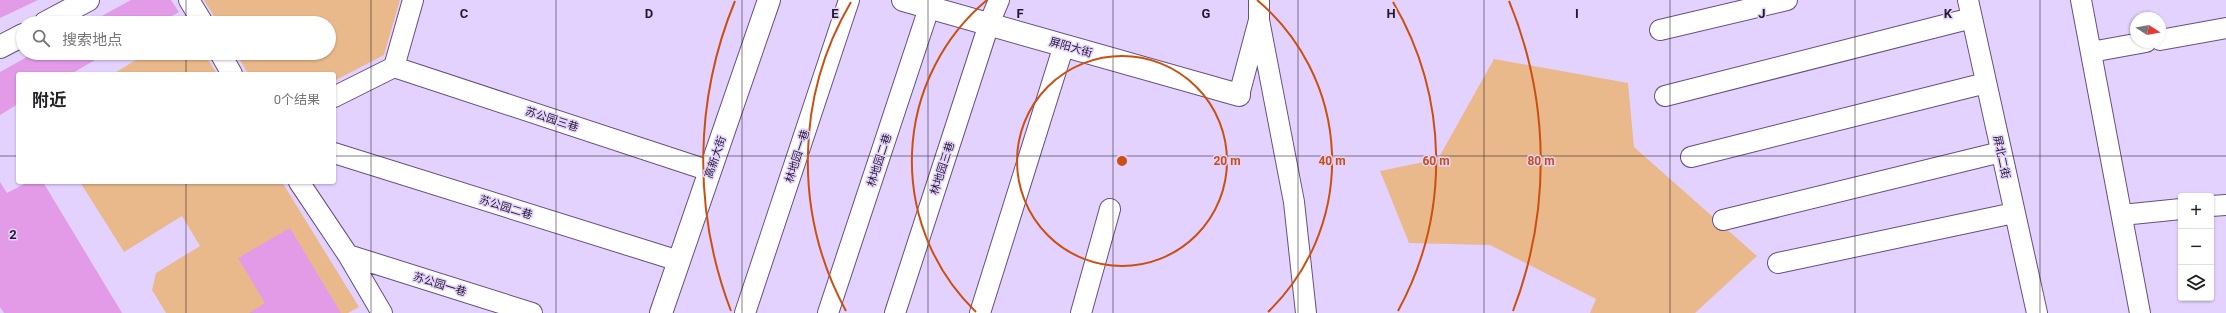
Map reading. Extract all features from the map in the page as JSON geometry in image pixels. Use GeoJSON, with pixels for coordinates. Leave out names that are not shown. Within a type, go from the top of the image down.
{"type":"FeatureCollection","features":[{"type":"Feature","properties":{"kind":"street"},"geometry":{"type":"LineString","coordinates":[[58,16],[88,0]]}},
{"type":"Feature","properties":{"kind":"street","name":"高新大街"},"geometry":{"type":"LineString","coordinates":[[660,313],[769,0]]}},
{"type":"Feature","properties":{"kind":"street","name":"屏阳大街"},"geometry":{"type":"LineString","coordinates":[[903,0],[1239,95]]}},
{"type":"Feature","properties":{"kind":"street"},"geometry":{"type":"LineString","coordinates":[[0,47],[16,39]]}},
{"type":"Feature","properties":{"kind":"lane"},"geometry":{"type":"LineString","coordinates":[[189,0],[199,16]]}},
{"type":"Feature","properties":{"kind":"lane"},"geometry":{"type":"LineString","coordinates":[[336,97],[394,67],[413,0]]}},
{"type":"Feature","properties":{"kind":"lane","name":"林地园一巷"},"geometry":{"type":"LineString","coordinates":[[745,313],[849,0]]}},
{"type":"Feature","properties":{"kind":"lane","name":"林地园三巷"},"geometry":{"type":"LineString","coordinates":[[895,313],[998,0]]}},
{"type":"Feature","properties":{"kind":"lane"},"geometry":{"type":"LineString","coordinates":[[1259,0],[1259,20],[1294,202],[1306,313]]}},
{"type":"Feature","properties":{"kind":"lane"},"geometry":{"type":"LineString","coordinates":[[1660,30],[1787,0]]}},
{"type":"Feature","properties":{"kind":"lane"},"geometry":{"type":"LineString","coordinates":[[2081,0],[2140,313]]}},
{"type":"Feature","properties":{"kind":"lane","name":"林地园二巷"},"geometry":{"type":"LineString","coordinates":[[828,313],[929,8]]}},
{"type":"Feature","properties":{"kind":"lane"},"geometry":{"type":"LineString","coordinates":[[1665,96],[1970,9]]}},
{"type":"Feature","properties":{"kind":"lane","name":"屏北二街"},"geometry":{"type":"LineString","coordinates":[[1970,9],[2037,313]]}},
{"type":"Feature","properties":{"kind":"lane"},"geometry":{"type":"LineString","coordinates":[[1239,95],[1259,20]]}},
{"type":"Feature","properties":{"kind":"lane"},"geometry":{"type":"LineString","coordinates":[[2166,39],[2225,32]]}},
{"type":"Feature","properties":{"kind":"lane"},"geometry":{"type":"LineString","coordinates":[[980,313],[1064,45]]}},
{"type":"Feature","properties":{"kind":"lane"},"geometry":{"type":"LineString","coordinates":[[2091,52],[2130,45]]}},
{"type":"Feature","properties":{"kind":"lane"},"geometry":{"type":"LineString","coordinates":[[224,60],[231,72]]}},
{"type":"Feature","properties":{"kind":"lane","name":"苏公园三巷"},"geometry":{"type":"LineString","coordinates":[[394,67],[710,171]]}},
{"type":"Feature","properties":{"kind":"lane"},"geometry":{"type":"LineString","coordinates":[[1691,157],[1986,83]]}},
{"type":"Feature","properties":{"kind":"lane"},"geometry":{"type":"LineString","coordinates":[[1724,220],[2001,152]]}},
{"type":"Feature","properties":{"kind":"lane","name":"苏公园二巷"},"geometry":{"type":"LineString","coordinates":[[336,154],[679,261]]}},
{"type":"Feature","properties":{"kind":"lane"},"geometry":{"type":"LineString","coordinates":[[300,184],[348,255],[382,313]]}},
{"type":"Feature","properties":{"kind":"lane"},"geometry":{"type":"LineString","coordinates":[[2214,206],[2226,205]]}},
{"type":"Feature","properties":{"kind":"lane"},"geometry":{"type":"LineString","coordinates":[[1086,312],[1110,209]]}},
{"type":"Feature","properties":{"kind":"lane"},"geometry":{"type":"LineString","coordinates":[[2122,215],[2178,209]]}},
{"type":"Feature","properties":{"kind":"lane"},"geometry":{"type":"LineString","coordinates":[[1778,262],[2014,212]]}},
{"type":"Feature","properties":{"kind":"lane","name":"苏公园一巷"},"geometry":{"type":"LineString","coordinates":[[348,255],[532,313]]}},
{"type":"Feature","properties":{"kind":"shaded area"},"geometry":{"type":"Polygon","coordinates":[[[204,0],[400,0],[384,55],[336,80],[336,72],[247,72],[240,60],[336,60],[336,16],[214,16],[204,0]]]}},
{"type":"Feature","properties":{"kind":"shaded area"},"geometry":{"type":"Polygon","coordinates":[[[1494,59],[1628,83],[1634,147],[1757,256],[1695,313],[1590,313],[1596,299],[1490,245],[1409,243],[1380,171],[1438,159],[1494,59]]]}},
{"type":"Feature","properties":{"kind":"shaded area"},"geometry":{"type":"Polygon","coordinates":[[[136,60],[208,60],[216,72],[116,72],[136,60]]]}},
{"type":"Feature","properties":{"kind":"shaded area"},"geometry":{"type":"Polygon","coordinates":[[[81,184],[283,184],[359,307],[348,313],[166,313],[152,290],[156,273],[200,246],[182,216],[124,252],[81,184]]]}},
{"type":"Feature","properties":{"kind":"building"},"geometry":{"type":"Polygon","coordinates":[[[0,0],[38,0],[0,18],[0,0]]]}},
{"type":"Feature","properties":{"kind":"building"},"geometry":{"type":"Polygon","coordinates":[[[131,0],[171,0],[179,12],[172,16],[102,16],[131,0]]]}},
{"type":"Feature","properties":{"kind":"building"},"geometry":{"type":"Polygon","coordinates":[[[21,60],[95,60],[74,72],[16,72],[16,105],[0,115],[0,72],[21,60]]]}},
{"type":"Feature","properties":{"kind":"building"},"geometry":{"type":"Polygon","coordinates":[[[0,182],[7,193],[24,184],[44,184],[122,313],[4,313],[0,307],[0,182]]]}},
{"type":"Feature","properties":{"kind":"building"},"geometry":{"type":"Polygon","coordinates":[[[290,228],[341,313],[249,313],[265,303],[238,258],[290,228]]]}}]}
